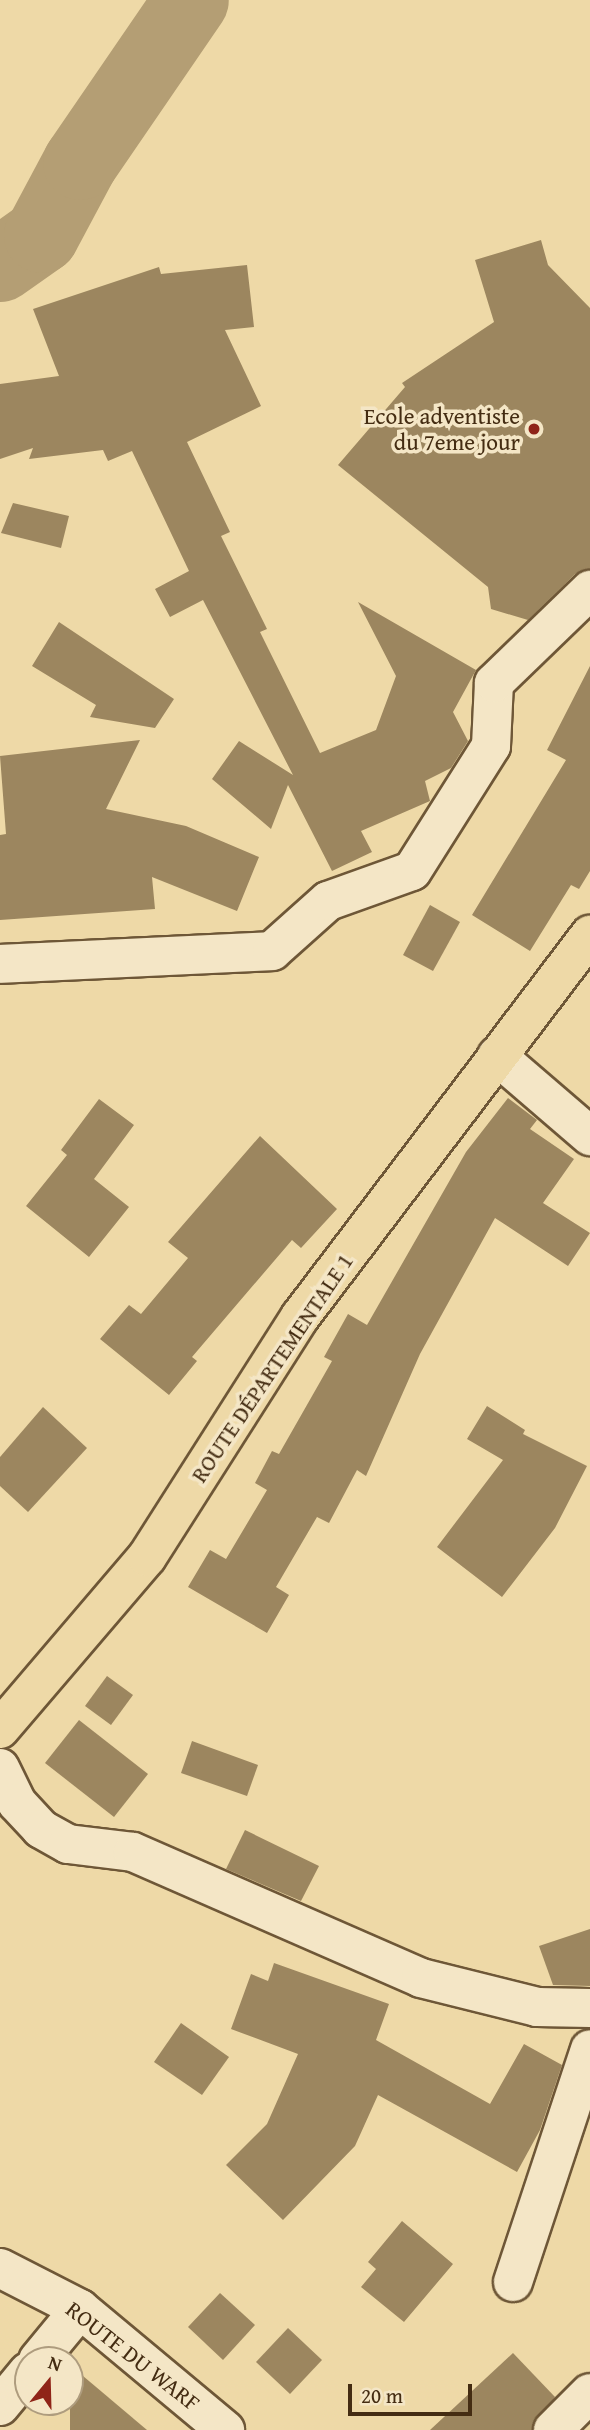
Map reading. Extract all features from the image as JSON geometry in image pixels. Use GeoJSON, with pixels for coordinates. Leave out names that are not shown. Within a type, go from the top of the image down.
{"type":"FeatureCollection","features":[{"type":"Feature","properties":{"kind":"main road","name":"ROUTE DÉPARTEMENTALE 1"},"geometry":{"type":"LineString","coordinates":[[0,1729],[147,1557],[300,1317],[590,935]]}},
{"type":"Feature","properties":{"kind":"street"},"geometry":{"type":"LineString","coordinates":[[0,964],[272,951],[328,901],[412,871],[491,746],[494,683],[590,590]]}},
{"type":"Feature","properties":{"kind":"street"},"geometry":{"type":"LineString","coordinates":[[497,1056],[590,1136]]}},
{"type":"Feature","properties":{"kind":"street"},"geometry":{"type":"LineString","coordinates":[[0,1768],[17,1803],[41,1829],[68,1844],[133,1852],[421,1978],[537,2007],[590,2008]]}},
{"type":"Feature","properties":{"kind":"street"},"geometry":{"type":"LineString","coordinates":[[513,2282],[590,2049]]}},
{"type":"Feature","properties":{"kind":"street","name":"ROUTE DU WARF"},"geometry":{"type":"LineString","coordinates":[[0,2268],[80,2309],[225,2430]]}},
{"type":"Feature","properties":{"kind":"street"},"geometry":{"type":"LineString","coordinates":[[49,2346],[80,2309]]}},
{"type":"Feature","properties":{"kind":"street"},"geometry":{"type":"LineString","coordinates":[[0,2406],[14,2389]]}},
{"type":"Feature","properties":{"kind":"street"},"geometry":{"type":"LineString","coordinates":[[553,2430],[590,2393]]}},
{"type":"Feature","properties":{"kind":"building"},"geometry":{"type":"Polygon","coordinates":[[[541,240],[548,265],[590,308],[590,569],[575,574],[528,620],[491,609],[488,587],[338,465],[405,387],[402,383],[494,322],[475,260],[541,240]]]}},
{"type":"Feature","properties":{"kind":"building"},"geometry":{"type":"Polygon","coordinates":[[[247,265],[254,327],[225,330],[261,406],[187,442],[230,532],[221,536],[267,629],[260,632],[320,753],[376,730],[396,676],[358,602],[476,670],[453,712],[468,741],[451,768],[425,781],[430,801],[361,831],[372,852],[332,871],[288,785],[271,829],[212,779],[239,741],[293,775],[203,600],[170,617],[155,589],[189,571],[132,451],[108,461],[103,450],[29,459],[33,448],[0,459],[0,384],[59,376],[33,309],[159,267],[161,274],[247,265]]]}},
{"type":"Feature","properties":{"kind":"building"},"geometry":{"type":"Polygon","coordinates":[[[13,503],[69,516],[61,548],[1,533],[13,503]]]}},
{"type":"Feature","properties":{"kind":"building"},"geometry":{"type":"Polygon","coordinates":[[[59,622],[174,699],[155,728],[90,717],[96,705],[32,666],[59,622]]]}},
{"type":"Feature","properties":{"kind":"building"},"geometry":{"type":"Polygon","coordinates":[[[590,666],[590,871],[579,889],[571,885],[530,951],[472,915],[566,760],[547,750],[590,666]]]}},
{"type":"Feature","properties":{"kind":"building"},"geometry":{"type":"Polygon","coordinates":[[[140,740],[106,809],[186,826],[259,857],[237,911],[152,877],[155,909],[0,920],[0,835],[6,834],[0,756],[140,740]]]}},
{"type":"Feature","properties":{"kind":"building"},"geometry":{"type":"Polygon","coordinates":[[[430,905],[460,922],[433,971],[403,955],[430,905]]]}},
{"type":"Feature","properties":{"kind":"building"},"geometry":{"type":"Polygon","coordinates":[[[508,1098],[537,1120],[530,1129],[574,1159],[543,1203],[590,1233],[568,1266],[495,1218],[420,1354],[366,1476],[357,1470],[329,1523],[317,1517],[276,1587],[289,1595],[267,1633],[188,1587],[210,1550],[226,1559],[267,1490],[255,1483],[272,1451],[279,1454],[332,1361],[324,1357],[348,1314],[367,1325],[466,1152],[508,1098]]]}},
{"type":"Feature","properties":{"kind":"building"},"geometry":{"type":"Polygon","coordinates":[[[99,1099],[134,1125],[94,1179],[129,1207],[89,1257],[26,1206],[67,1155],[61,1150],[99,1099]]]}},
{"type":"Feature","properties":{"kind":"building"},"geometry":{"type":"Polygon","coordinates":[[[260,1136],[337,1209],[301,1248],[292,1240],[192,1357],[197,1361],[169,1395],[100,1339],[129,1305],[141,1314],[188,1258],[168,1242],[260,1136]]]}},
{"type":"Feature","properties":{"kind":"building"},"geometry":{"type":"Polygon","coordinates":[[[487,1406],[525,1430],[523,1434],[587,1466],[555,1528],[502,1597],[437,1547],[503,1460],[467,1439],[487,1406]]]}},
{"type":"Feature","properties":{"kind":"building"},"geometry":{"type":"Polygon","coordinates":[[[43,1407],[87,1448],[28,1512],[0,1486],[0,1457],[43,1407]]]}},
{"type":"Feature","properties":{"kind":"building"},"geometry":{"type":"Polygon","coordinates":[[[107,1676],[133,1695],[111,1725],[85,1706],[107,1676]]]}},
{"type":"Feature","properties":{"kind":"building"},"geometry":{"type":"Polygon","coordinates":[[[79,1720],[148,1774],[114,1817],[45,1763],[79,1720]]]}},
{"type":"Feature","properties":{"kind":"building"},"geometry":{"type":"Polygon","coordinates":[[[192,1741],[258,1765],[247,1796],[181,1773],[192,1741]]]}},
{"type":"Feature","properties":{"kind":"building"},"geometry":{"type":"Polygon","coordinates":[[[245,1830],[319,1866],[301,1901],[226,1869],[245,1830]]]}},
{"type":"Feature","properties":{"kind":"building"},"geometry":{"type":"Polygon","coordinates":[[[590,1929],[590,1986],[553,1985],[539,1946],[590,1929]]]}},
{"type":"Feature","properties":{"kind":"building"},"geometry":{"type":"Polygon","coordinates":[[[274,1963],[389,2004],[376,2040],[490,2104],[524,2044],[562,2065],[540,2130],[517,2172],[378,2095],[355,2146],[283,2220],[226,2165],[267,2124],[298,2054],[231,2029],[251,1974],[268,1981],[274,1963]]]}},
{"type":"Feature","properties":{"kind":"building"},"geometry":{"type":"Polygon","coordinates":[[[181,2023],[229,2057],[202,2095],[154,2062],[181,2023]]]}},
{"type":"Feature","properties":{"kind":"building"},"geometry":{"type":"Polygon","coordinates":[[[402,2221],[453,2264],[404,2322],[361,2287],[376,2269],[368,2262],[402,2221]]]}},
{"type":"Feature","properties":{"kind":"building"},"geometry":{"type":"Polygon","coordinates":[[[220,2293],[255,2325],[223,2360],[188,2327],[220,2293]]]}},
{"type":"Feature","properties":{"kind":"building"},"geometry":{"type":"Polygon","coordinates":[[[288,2328],[322,2360],[290,2394],[256,2362],[288,2328]]]}},
{"type":"Feature","properties":{"kind":"building"},"geometry":{"type":"Polygon","coordinates":[[[513,2353],[555,2397],[532,2430],[430,2430],[513,2353]]]}},
{"type":"Feature","properties":{"kind":"building"},"geometry":{"type":"Polygon","coordinates":[[[84,2377],[147,2430],[70,2430],[70,2416],[84,2416],[84,2377]]]}},
{"type":"Feature","properties":{"kind":"waterway"},"geometry":{"type":"LineString","coordinates":[[0,264],[41,235],[80,162],[191,0]]}},
{"type":"Feature","properties":{"kind":"place","name":"Ecole adventiste du 7eme jour"},"geometry":{"type":"Point","coordinates":[534,429]}}]}
